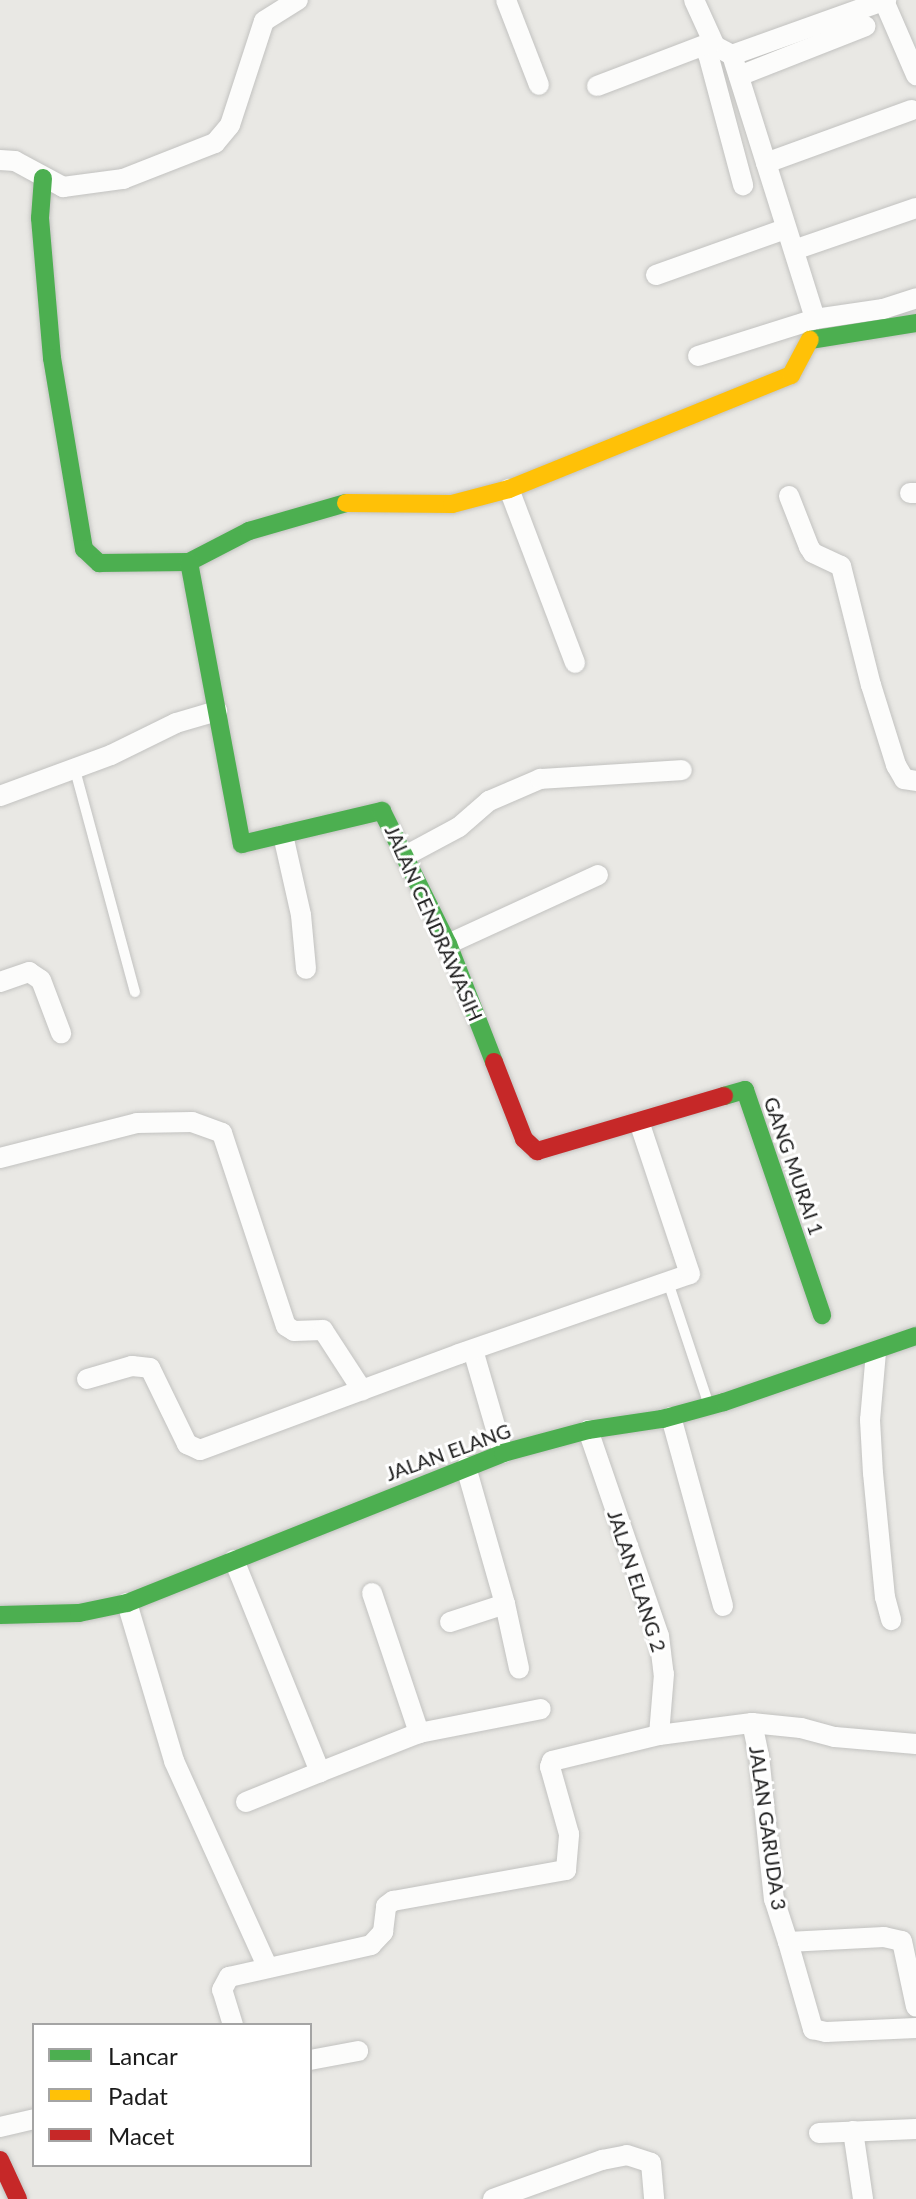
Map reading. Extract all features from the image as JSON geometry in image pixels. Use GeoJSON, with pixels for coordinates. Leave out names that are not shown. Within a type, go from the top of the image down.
{"type":"FeatureCollection","features":[{"type":"Feature","properties":{"kind":"street"},"geometry":{"type":"LineString","coordinates":[[0,160],[15,161],[63,187],[123,179],[215,143],[230,125],[264,21],[263,0]]}},
{"type":"Feature","properties":{"kind":"street"},"geometry":{"type":"LineString","coordinates":[[264,21],[298,0]]}},
{"type":"Feature","properties":{"kind":"street"},"geometry":{"type":"LineString","coordinates":[[506,0],[539,85]]}},
{"type":"Feature","properties":{"kind":"street"},"geometry":{"type":"LineString","coordinates":[[694,0],[739,76],[815,319]]}},
{"type":"Feature","properties":{"kind":"street"},"geometry":{"type":"LineString","coordinates":[[597,86],[885,0],[916,75]]}},
{"type":"Feature","properties":{"kind":"street"},"geometry":{"type":"LineString","coordinates":[[739,76],[866,26]]}},
{"type":"Feature","properties":{"kind":"street"},"geometry":{"type":"LineString","coordinates":[[720,48],[708,54],[743,185]]}},
{"type":"Feature","properties":{"kind":"street"},"geometry":{"type":"LineString","coordinates":[[766,163],[912,110]]}},
{"type":"Feature","properties":{"kind":"street"},"geometry":{"type":"LineString","coordinates":[[43,178],[40,218],[52,358],[84,549],[99,563],[189,562],[249,531],[340,503],[452,504],[509,489],[791,375],[799,355],[812,338],[916,323]]}},
{"type":"Feature","properties":{"kind":"street"},"geometry":{"type":"LineString","coordinates":[[794,250],[916,208]]}},
{"type":"Feature","properties":{"kind":"street"},"geometry":{"type":"LineString","coordinates":[[656,275],[785,229]]}},
{"type":"Feature","properties":{"kind":"street"},"geometry":{"type":"LineString","coordinates":[[698,356],[815,319],[883,309],[916,298]]}},
{"type":"Feature","properties":{"kind":"street"},"geometry":{"type":"LineString","coordinates":[[509,489],[575,663]]}},
{"type":"Feature","properties":{"kind":"street"},"geometry":{"type":"LineString","coordinates":[[789,496],[813,553],[841,566],[871,685],[896,765],[904,779],[916,781]]}},
{"type":"Feature","properties":{"kind":"street","name":"JALAN CENDRAWASIH"},"geometry":{"type":"LineString","coordinates":[[189,562],[239,839],[248,845],[382,811],[448,944],[524,1139],[537,1151],[639,1122]]}},
{"type":"Feature","properties":{"kind":"street"},"geometry":{"type":"LineString","coordinates":[[0,796],[75,770],[166,727],[217,711]]}},
{"type":"Feature","properties":{"kind":"street"},"geometry":{"type":"LineString","coordinates":[[405,856],[459,827],[489,801],[540,779],[682,770]]}},
{"type":"Feature","properties":{"kind":"street"},"geometry":{"type":"LineString","coordinates":[[283,835],[301,915],[306,969]]}},
{"type":"Feature","properties":{"kind":"street"},"geometry":{"type":"LineString","coordinates":[[448,944],[598,875]]}},
{"type":"Feature","properties":{"kind":"street"},"geometry":{"type":"LineString","coordinates":[[0,982],[29,972],[41,980],[61,1033]]}},
{"type":"Feature","properties":{"kind":"street","name":"GANG MURAI 1"},"geometry":{"type":"LineString","coordinates":[[639,1122],[745,1090],[822,1315]]}},
{"type":"Feature","properties":{"kind":"street"},"geometry":{"type":"LineString","coordinates":[[0,1158],[137,1123],[192,1122],[222,1133],[286,1326],[294,1331],[323,1330],[362,1390]]}},
{"type":"Feature","properties":{"kind":"street"},"geometry":{"type":"LineString","coordinates":[[87,1379],[132,1366],[150,1368],[187,1444],[200,1450],[690,1274],[690,1266],[639,1122]]}},
{"type":"Feature","properties":{"kind":"street","name":"JALAN ELANG"},"geometry":{"type":"LineString","coordinates":[[0,1615],[79,1613],[127,1603],[503,1453],[588,1430],[671,1417],[876,1352],[916,1336]]}},
{"type":"Feature","properties":{"kind":"street"},"geometry":{"type":"LineString","coordinates":[[473,1350],[503,1453]]}},
{"type":"Feature","properties":{"kind":"street"},"geometry":{"type":"LineString","coordinates":[[876,1352],[870,1420],[872,1460],[884,1584],[891,1620]]}},
{"type":"Feature","properties":{"kind":"street"},"geometry":{"type":"LineString","coordinates":[[671,1417],[723,1606]]}},
{"type":"Feature","properties":{"kind":"street","name":"JALAN ELANG 2"},"geometry":{"type":"LineString","coordinates":[[588,1430],[659,1636],[664,1674],[659,1735]]}},
{"type":"Feature","properties":{"kind":"street"},"geometry":{"type":"LineString","coordinates":[[466,1467],[505,1604],[519,1668]]}},
{"type":"Feature","properties":{"kind":"street"},"geometry":{"type":"LineString","coordinates":[[234,1560],[320,1772]]}},
{"type":"Feature","properties":{"kind":"street"},"geometry":{"type":"LineString","coordinates":[[372,1593],[419,1733]]}},
{"type":"Feature","properties":{"kind":"street"},"geometry":{"type":"LineString","coordinates":[[127,1603],[174,1761],[268,1968]]}},
{"type":"Feature","properties":{"kind":"street"},"geometry":{"type":"LineString","coordinates":[[450,1622],[505,1604]]}},
{"type":"Feature","properties":{"kind":"street"},"geometry":{"type":"LineString","coordinates":[[246,1802],[419,1733],[541,1709]]}},
{"type":"Feature","properties":{"kind":"street"},"geometry":{"type":"LineString","coordinates":[[232,2023],[222,1990],[229,1977],[371,1945],[383,1932],[386,1906],[393,1901],[566,1870],[569,1834],[550,1763],[659,1735],[752,1723],[801,1728],[835,1737],[916,1744]]}},
{"type":"Feature","properties":{"kind":"street","name":"JALAN GARUDA 3"},"geometry":{"type":"LineString","coordinates":[[752,1723],[759,1755],[774,1899],[813,2029],[826,2032],[916,2028]]}},
{"type":"Feature","properties":{"kind":"street"},"geometry":{"type":"LineString","coordinates":[[788,1942],[884,1937],[902,1941],[916,2007]]}},
{"type":"Feature","properties":{"kind":"street"},"geometry":{"type":"LineString","coordinates":[[312,2060],[358,2051]]}},
{"type":"Feature","properties":{"kind":"street"},"geometry":{"type":"LineString","coordinates":[[0,2127],[32,2119]]}},
{"type":"Feature","properties":{"kind":"street"},"geometry":{"type":"LineString","coordinates":[[819,2133],[916,2129]]}},
{"type":"Feature","properties":{"kind":"street"},"geometry":{"type":"LineString","coordinates":[[853,2131],[863,2199]]}},
{"type":"Feature","properties":{"kind":"street"},"geometry":{"type":"LineString","coordinates":[[494,2199],[602,2160],[627,2155],[651,2163],[654,2199]]}},
{"type":"Feature","properties":{"kind":"street"},"geometry":{"type":"LineString","coordinates":[[0,2160],[18,2199]]}},
{"type":"Feature","properties":{"kind":"lane"},"geometry":{"type":"LineString","coordinates":[[75,770],[135,992]]}},
{"type":"Feature","properties":{"kind":"lane"},"geometry":{"type":"LineString","coordinates":[[668,1282],[709,1406]]}},
{"type":"Feature","properties":{"kind":"traffic: fast"},"geometry":{"type":"LineString","coordinates":[[43,178],[40,218],[52,358],[84,549],[99,563],[189,562],[249,531],[346,503]]}},
{"type":"Feature","properties":{"kind":"traffic: fast"},"geometry":{"type":"LineString","coordinates":[[810,340],[916,323]]}},
{"type":"Feature","properties":{"kind":"traffic: fast"},"geometry":{"type":"LineString","coordinates":[[189,562],[242,844],[382,811],[448,944],[494,1062]]}},
{"type":"Feature","properties":{"kind":"traffic: fast"},"geometry":{"type":"LineString","coordinates":[[724,1096],[745,1090],[822,1315]]}},
{"type":"Feature","properties":{"kind":"traffic: fast"},"geometry":{"type":"LineString","coordinates":[[0,1615],[79,1613],[127,1603],[503,1453],[588,1430],[662,1419],[724,1402],[916,1336]]}},
{"type":"Feature","properties":{"kind":"traffic: slow"},"geometry":{"type":"LineString","coordinates":[[346,503],[452,504],[509,489],[791,375],[810,340]]}},
{"type":"Feature","properties":{"kind":"traffic: jam"},"geometry":{"type":"LineString","coordinates":[[494,1062],[524,1139],[537,1151],[724,1096]]}},
{"type":"Feature","properties":{"kind":"traffic: jam"},"geometry":{"type":"LineString","coordinates":[[0,2160],[18,2199]]}}]}
